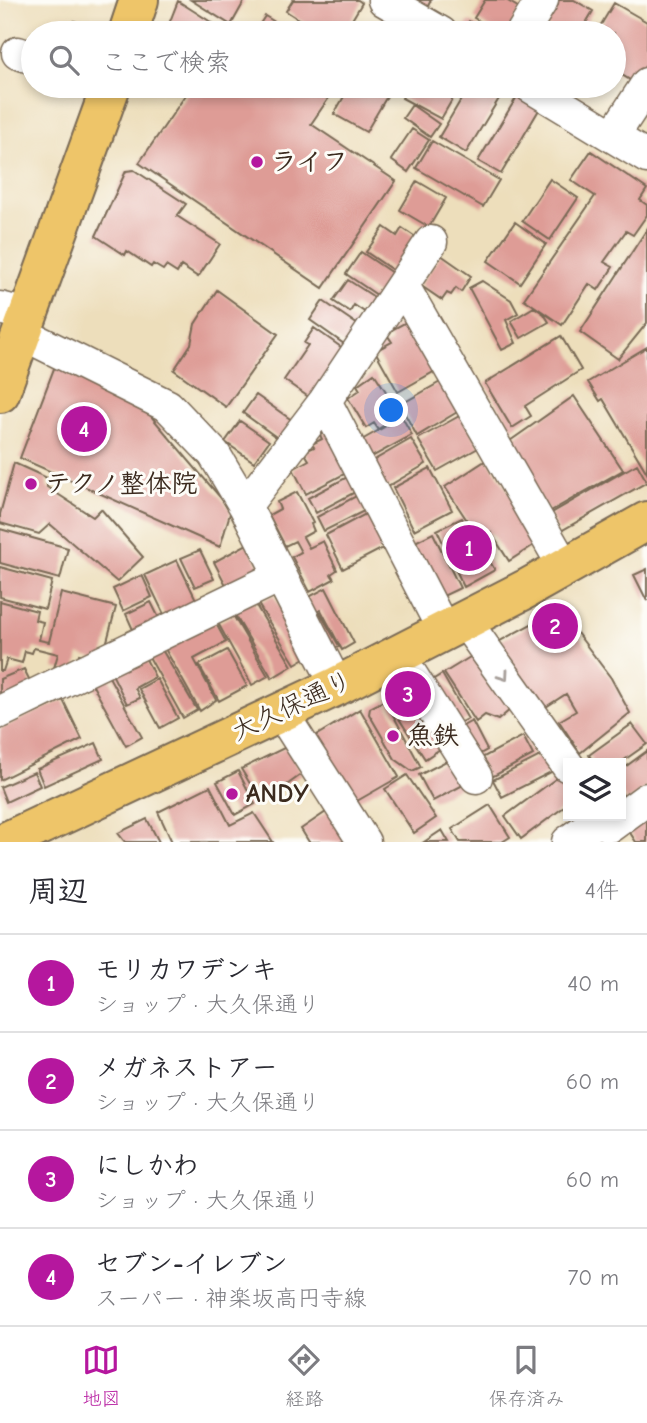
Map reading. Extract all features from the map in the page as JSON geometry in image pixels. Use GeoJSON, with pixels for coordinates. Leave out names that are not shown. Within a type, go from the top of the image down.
{"type":"FeatureCollection","features":[{"type":"Feature","properties":{"kind":"main road"},"geometry":{"type":"LineString","coordinates":[[132,21],[139,0]]}},
{"type":"Feature","properties":{"kind":"main road"},"geometry":{"type":"LineString","coordinates":[[0,393],[16,319],[105,98]]}},
{"type":"Feature","properties":{"kind":"main road","name":"大久保通り"},"geometry":{"type":"LineString","coordinates":[[5,842],[337,686],[565,568],[647,521]]}},
{"type":"Feature","properties":{"kind":"street"},"geometry":{"type":"LineString","coordinates":[[384,0],[420,21]]}},
{"type":"Feature","properties":{"kind":"street"},"geometry":{"type":"LineString","coordinates":[[529,21],[542,0]]}},
{"type":"Feature","properties":{"kind":"street"},"geometry":{"type":"LineString","coordinates":[[613,136],[647,84]]}},
{"type":"Feature","properties":{"kind":"street"},"geometry":{"type":"LineString","coordinates":[[550,98],[647,157]]}},
{"type":"Feature","properties":{"kind":"street"},"geometry":{"type":"LineString","coordinates":[[245,506],[325,401],[431,242]]}},
{"type":"Feature","properties":{"kind":"street"},"geometry":{"type":"LineString","coordinates":[[403,286],[565,568]]}},
{"type":"Feature","properties":{"kind":"street"},"geometry":{"type":"LineString","coordinates":[[16,319],[169,405],[214,454],[245,506],[337,686]]}},
{"type":"Feature","properties":{"kind":"street"},"geometry":{"type":"LineString","coordinates":[[325,401],[454,626],[563,760]]}},
{"type":"Feature","properties":{"kind":"street"},"geometry":{"type":"LineString","coordinates":[[0,712],[281,576]]}},
{"type":"Feature","properties":{"kind":"street"},"geometry":{"type":"LineString","coordinates":[[398,654],[476,777]]}},
{"type":"Feature","properties":{"kind":"street"},"geometry":{"type":"LineString","coordinates":[[281,712],[364,842]]}},
{"type":"Feature","properties":{"kind":"street"},"geometry":{"type":"LineString","coordinates":[[568,842],[610,825],[647,799]]}},
{"type":"Feature","properties":{"kind":"building"},"geometry":{"type":"Polygon","coordinates":[[[191,0],[245,0],[233,21],[225,21],[191,0]]]}},
{"type":"Feature","properties":{"kind":"building"},"geometry":{"type":"Polygon","coordinates":[[[293,0],[358,0],[362,3],[351,21],[301,21],[286,11],[293,0]]]}},
{"type":"Feature","properties":{"kind":"building"},"geometry":{"type":"Polygon","coordinates":[[[405,0],[431,0],[425,12],[405,0]]]}},
{"type":"Feature","properties":{"kind":"building"},"geometry":{"type":"Polygon","coordinates":[[[485,0],[506,0],[521,9],[514,21],[479,21],[474,18],[485,0]]]}},
{"type":"Feature","properties":{"kind":"building"},"geometry":{"type":"Polygon","coordinates":[[[547,0],[574,0],[593,11],[587,21],[536,20],[547,0]]]}},
{"type":"Feature","properties":{"kind":"building"},"geometry":{"type":"Polygon","coordinates":[[[178,1],[209,21],[170,21],[178,1]]]}},
{"type":"Feature","properties":{"kind":"building"},"geometry":{"type":"Polygon","coordinates":[[[614,3],[647,22],[647,63],[635,83],[626,77],[626,21],[603,21],[614,3]]]}},
{"type":"Feature","properties":{"kind":"building"},"geometry":{"type":"Polygon","coordinates":[[[184,98],[327,98],[311,124],[396,181],[323,288],[139,163],[184,98]]]}},
{"type":"Feature","properties":{"kind":"building"},"geometry":{"type":"Polygon","coordinates":[[[343,98],[386,98],[366,132],[334,114],[343,98]]]}},
{"type":"Feature","properties":{"kind":"building"},"geometry":{"type":"Polygon","coordinates":[[[402,98],[453,98],[441,119],[402,98]]]}},
{"type":"Feature","properties":{"kind":"building"},"geometry":{"type":"Polygon","coordinates":[[[462,98],[499,98],[466,153],[439,137],[462,98]]]}},
{"type":"Feature","properties":{"kind":"building"},"geometry":{"type":"Polygon","coordinates":[[[516,98],[523,98],[540,108],[501,174],[478,161],[516,98]]]}},
{"type":"Feature","properties":{"kind":"building"},"geometry":{"type":"Polygon","coordinates":[[[412,105],[439,124],[430,137],[403,118],[412,105]]]}},
{"type":"Feature","properties":{"kind":"building"},"geometry":{"type":"Polygon","coordinates":[[[412,129],[429,140],[408,172],[391,160],[412,129]]]}},
{"type":"Feature","properties":{"kind":"building"},"geometry":{"type":"Polygon","coordinates":[[[432,141],[499,180],[483,207],[416,168],[432,141]]]}},
{"type":"Feature","properties":{"kind":"building"},"geometry":{"type":"Polygon","coordinates":[[[591,151],[647,189],[640,200],[647,205],[647,215],[633,235],[626,231],[604,262],[613,267],[598,290],[589,284],[562,325],[524,299],[595,196],[571,180],[591,151]]]}},
{"type":"Feature","properties":{"kind":"building"},"geometry":{"type":"Polygon","coordinates":[[[134,170],[186,204],[177,216],[220,244],[198,277],[181,266],[177,273],[166,266],[163,270],[153,264],[151,267],[127,251],[125,255],[96,236],[126,171],[134,170]]]}},
{"type":"Feature","properties":{"kind":"building"},"geometry":{"type":"Polygon","coordinates":[[[550,179],[578,198],[550,240],[522,221],[550,179]]]}},
{"type":"Feature","properties":{"kind":"building"},"geometry":{"type":"Polygon","coordinates":[[[417,181],[446,198],[429,227],[400,210],[417,181]]]}},
{"type":"Feature","properties":{"kind":"building"},"geometry":{"type":"Polygon","coordinates":[[[515,222],[546,244],[520,283],[488,261],[515,222]]]}},
{"type":"Feature","properties":{"kind":"building"},"geometry":{"type":"Polygon","coordinates":[[[384,227],[397,236],[402,228],[423,242],[400,275],[366,252],[384,227]]]}},
{"type":"Feature","properties":{"kind":"building"},"geometry":{"type":"Polygon","coordinates":[[[647,229],[647,323],[618,359],[580,332],[647,229]]]}},
{"type":"Feature","properties":{"kind":"building"},"geometry":{"type":"Polygon","coordinates":[[[361,252],[398,277],[383,299],[346,274],[361,252]]]}},
{"type":"Feature","properties":{"kind":"building"},"geometry":{"type":"Polygon","coordinates":[[[441,255],[471,276],[461,292],[456,288],[442,300],[420,285],[441,255]]]}},
{"type":"Feature","properties":{"kind":"building"},"geometry":{"type":"Polygon","coordinates":[[[348,280],[382,302],[372,317],[354,305],[350,312],[333,301],[348,280]]]}},
{"type":"Feature","properties":{"kind":"building"},"geometry":{"type":"Polygon","coordinates":[[[482,281],[511,300],[518,313],[506,320],[516,343],[502,350],[469,288],[482,281]]]}},
{"type":"Feature","properties":{"kind":"building"},"geometry":{"type":"Polygon","coordinates":[[[217,290],[278,334],[226,407],[174,370],[191,344],[195,324],[217,290]]]}},
{"type":"Feature","properties":{"kind":"building"},"geometry":{"type":"Polygon","coordinates":[[[323,301],[361,327],[347,346],[310,320],[323,301]]]}},
{"type":"Feature","properties":{"kind":"building"},"geometry":{"type":"Polygon","coordinates":[[[534,307],[544,314],[549,322],[521,338],[511,321],[534,307]]]}},
{"type":"Feature","properties":{"kind":"building"},"geometry":{"type":"Polygon","coordinates":[[[408,321],[435,371],[398,392],[375,351],[392,342],[386,333],[408,321]]]}},
{"type":"Feature","properties":{"kind":"building"},"geometry":{"type":"Polygon","coordinates":[[[314,328],[348,352],[310,398],[284,380],[308,345],[304,343],[314,328]]]}},
{"type":"Feature","properties":{"kind":"building"},"geometry":{"type":"Polygon","coordinates":[[[561,336],[581,370],[525,406],[531,416],[512,428],[485,383],[561,336]]]}},
{"type":"Feature","properties":{"kind":"building"},"geometry":{"type":"Polygon","coordinates":[[[647,347],[647,473],[603,399],[600,401],[588,382],[647,347]]]}},
{"type":"Feature","properties":{"kind":"building"},"geometry":{"type":"Polygon","coordinates":[[[55,366],[150,415],[231,510],[220,547],[20,458],[55,366]]]}},
{"type":"Feature","properties":{"kind":"building"},"geometry":{"type":"Polygon","coordinates":[[[374,373],[401,415],[378,429],[374,423],[366,428],[348,398],[360,390],[357,385],[374,373]]]}},
{"type":"Feature","properties":{"kind":"building"},"geometry":{"type":"Polygon","coordinates":[[[442,381],[459,411],[417,436],[400,405],[442,381]]]}},
{"type":"Feature","properties":{"kind":"building"},"geometry":{"type":"Polygon","coordinates":[[[256,395],[293,421],[279,439],[243,413],[256,395]]]}},
{"type":"Feature","properties":{"kind":"building"},"geometry":{"type":"Polygon","coordinates":[[[574,396],[623,470],[549,512],[507,443],[574,396]]]}},
{"type":"Feature","properties":{"kind":"building"},"geometry":{"type":"Polygon","coordinates":[[[461,415],[480,447],[437,471],[418,439],[461,415]]]}},
{"type":"Feature","properties":{"kind":"building"},"geometry":{"type":"Polygon","coordinates":[[[402,417],[412,435],[370,458],[360,441],[402,417]]]}},
{"type":"Feature","properties":{"kind":"building"},"geometry":{"type":"Polygon","coordinates":[[[240,421],[269,441],[254,462],[225,442],[240,421]]]}},
{"type":"Feature","properties":{"kind":"building"},"geometry":{"type":"Polygon","coordinates":[[[332,429],[352,470],[306,494],[293,469],[309,460],[304,452],[322,439],[320,435],[332,429]]]}},
{"type":"Feature","properties":{"kind":"building"},"geometry":{"type":"Polygon","coordinates":[[[411,439],[426,464],[385,488],[371,462],[411,439]]]}},
{"type":"Feature","properties":{"kind":"building"},"geometry":{"type":"Polygon","coordinates":[[[488,459],[540,541],[509,561],[491,533],[480,540],[445,487],[488,459]]]}},
{"type":"Feature","properties":{"kind":"building"},"geometry":{"type":"Polygon","coordinates":[[[14,463],[47,478],[47,487],[93,517],[101,509],[143,557],[117,582],[50,524],[39,534],[0,523],[14,463]]]}},
{"type":"Feature","properties":{"kind":"building"},"geometry":{"type":"Polygon","coordinates":[[[637,464],[647,482],[559,532],[550,514],[637,464]]]}},
{"type":"Feature","properties":{"kind":"building"},"geometry":{"type":"Polygon","coordinates":[[[430,468],[452,510],[414,530],[393,488],[430,468]]]}},
{"type":"Feature","properties":{"kind":"building"},"geometry":{"type":"Polygon","coordinates":[[[351,475],[359,490],[316,513],[308,498],[351,475]]]}},
{"type":"Feature","properties":{"kind":"building"},"geometry":{"type":"Polygon","coordinates":[[[297,492],[313,523],[311,524],[314,531],[303,537],[309,548],[323,541],[337,570],[331,574],[334,579],[310,592],[292,557],[301,552],[295,541],[285,546],[269,515],[280,509],[277,502],[297,492]]]}},
{"type":"Feature","properties":{"kind":"building"},"geometry":{"type":"Polygon","coordinates":[[[360,494],[368,509],[324,531],[317,517],[360,494]]]}},
{"type":"Feature","properties":{"kind":"building"},"geometry":{"type":"Polygon","coordinates":[[[373,510],[391,544],[343,569],[326,535],[373,510]]]}},
{"type":"Feature","properties":{"kind":"building"},"geometry":{"type":"Polygon","coordinates":[[[462,518],[495,570],[464,587],[437,530],[462,518]]]}},
{"type":"Feature","properties":{"kind":"building"},"geometry":{"type":"Polygon","coordinates":[[[0,529],[68,548],[60,579],[0,563],[0,529]]]}},
{"type":"Feature","properties":{"kind":"building"},"geometry":{"type":"Polygon","coordinates":[[[433,533],[460,588],[437,599],[411,544],[433,533]]]}},
{"type":"Feature","properties":{"kind":"building"},"geometry":{"type":"Polygon","coordinates":[[[247,544],[261,569],[227,587],[214,562],[247,544]]]}},
{"type":"Feature","properties":{"kind":"building"},"geometry":{"type":"Polygon","coordinates":[[[200,550],[214,579],[195,587],[181,558],[200,550]]]}},
{"type":"Feature","properties":{"kind":"building"},"geometry":{"type":"Polygon","coordinates":[[[177,560],[202,612],[170,627],[145,575],[177,560]]]}},
{"type":"Feature","properties":{"kind":"building"},"geometry":{"type":"Polygon","coordinates":[[[0,567],[52,581],[45,609],[0,597],[0,567]]]}},
{"type":"Feature","properties":{"kind":"building"},"geometry":{"type":"Polygon","coordinates":[[[647,569],[647,601],[634,575],[647,569]]]}},
{"type":"Feature","properties":{"kind":"building"},"geometry":{"type":"Polygon","coordinates":[[[142,575],[152,597],[123,611],[113,589],[142,575]]]}},
{"type":"Feature","properties":{"kind":"building"},"geometry":{"type":"Polygon","coordinates":[[[326,588],[354,643],[342,650],[321,610],[319,611],[339,646],[326,653],[307,598],[326,588]]]}},
{"type":"Feature","properties":{"kind":"building"},"geometry":{"type":"Polygon","coordinates":[[[61,593],[116,607],[102,660],[79,654],[75,672],[54,668],[58,654],[34,648],[32,653],[25,651],[22,663],[7,659],[3,671],[0,671],[0,601],[37,611],[35,620],[43,622],[39,640],[49,642],[61,593]]]}},
{"type":"Feature","properties":{"kind":"building"},"geometry":{"type":"Polygon","coordinates":[[[273,595],[310,655],[295,664],[258,604],[273,595]]]}},
{"type":"Feature","properties":{"kind":"building"},"geometry":{"type":"Polygon","coordinates":[[[251,597],[292,666],[272,678],[231,608],[251,597]]]}},
{"type":"Feature","properties":{"kind":"building"},"geometry":{"type":"Polygon","coordinates":[[[151,602],[164,628],[138,641],[126,614],[151,602]]]}},
{"type":"Feature","properties":{"kind":"building"},"geometry":{"type":"Polygon","coordinates":[[[559,609],[611,678],[630,713],[580,753],[559,721],[576,711],[566,694],[541,710],[498,642],[559,609]]]}},
{"type":"Feature","properties":{"kind":"building"},"geometry":{"type":"Polygon","coordinates":[[[233,615],[268,676],[252,685],[218,623],[233,615]]]}},
{"type":"Feature","properties":{"kind":"building"},"geometry":{"type":"Polygon","coordinates":[[[214,620],[226,642],[194,659],[216,700],[200,711],[164,647],[214,620]]]}},
{"type":"Feature","properties":{"kind":"building"},"geometry":{"type":"Polygon","coordinates":[[[161,648],[197,710],[183,718],[148,655],[161,648]]]}},
{"type":"Feature","properties":{"kind":"building"},"geometry":{"type":"Polygon","coordinates":[[[227,650],[247,686],[219,701],[199,665],[227,650]]]}},
{"type":"Feature","properties":{"kind":"building"},"geometry":{"type":"Polygon","coordinates":[[[475,654],[511,709],[498,720],[485,715],[476,722],[444,673],[475,654]]]}},
{"type":"Feature","properties":{"kind":"building"},"geometry":{"type":"Polygon","coordinates":[[[144,655],[155,677],[135,688],[140,698],[127,704],[111,672],[144,655]]]}},
{"type":"Feature","properties":{"kind":"building"},"geometry":{"type":"Polygon","coordinates":[[[24,669],[35,691],[0,707],[0,679],[24,669]]]}},
{"type":"Feature","properties":{"kind":"building"},"geometry":{"type":"Polygon","coordinates":[[[442,674],[468,719],[451,728],[426,684],[442,674]]]}},
{"type":"Feature","properties":{"kind":"building"},"geometry":{"type":"Polygon","coordinates":[[[108,675],[142,737],[126,746],[92,684],[108,675]]]}},
{"type":"Feature","properties":{"kind":"building"},"geometry":{"type":"Polygon","coordinates":[[[157,679],[178,718],[160,728],[139,689],[157,679]]]}},
{"type":"Feature","properties":{"kind":"building"},"geometry":{"type":"Polygon","coordinates":[[[411,685],[449,743],[425,759],[387,700],[411,685]]]}},
{"type":"Feature","properties":{"kind":"building"},"geometry":{"type":"Polygon","coordinates":[[[63,700],[82,739],[0,780],[0,729],[63,700]]]}},
{"type":"Feature","properties":{"kind":"building"},"geometry":{"type":"Polygon","coordinates":[[[385,700],[421,767],[412,771],[395,759],[369,714],[370,708],[385,700]]]}},
{"type":"Feature","properties":{"kind":"building"},"geometry":{"type":"Polygon","coordinates":[[[360,709],[399,777],[350,805],[312,738],[360,709]]]}},
{"type":"Feature","properties":{"kind":"building"},"geometry":{"type":"Polygon","coordinates":[[[472,721],[487,750],[469,760],[454,731],[472,721]]]}},
{"type":"Feature","properties":{"kind":"building"},"geometry":{"type":"Polygon","coordinates":[[[632,724],[647,744],[626,759],[591,758],[589,755],[632,724]]]}},
{"type":"Feature","properties":{"kind":"building"},"geometry":{"type":"Polygon","coordinates":[[[523,736],[533,755],[488,779],[478,760],[523,736]]]}},
{"type":"Feature","properties":{"kind":"building"},"geometry":{"type":"Polygon","coordinates":[[[96,743],[103,759],[44,786],[37,769],[96,743]]]}},
{"type":"Feature","properties":{"kind":"building"},"geometry":{"type":"Polygon","coordinates":[[[286,747],[302,774],[262,803],[241,769],[286,747]]]}},
{"type":"Feature","properties":{"kind":"building"},"geometry":{"type":"Polygon","coordinates":[[[647,751],[647,787],[627,802],[626,800],[626,766],[647,751]]]}},
{"type":"Feature","properties":{"kind":"building"},"geometry":{"type":"Polygon","coordinates":[[[544,754],[553,771],[502,797],[493,780],[544,754]]]}},
{"type":"Feature","properties":{"kind":"building"},"geometry":{"type":"Polygon","coordinates":[[[452,758],[465,784],[433,801],[419,775],[452,758]]]}},
{"type":"Feature","properties":{"kind":"building"},"geometry":{"type":"Polygon","coordinates":[[[238,771],[255,804],[235,815],[217,782],[238,771]]]}},
{"type":"Feature","properties":{"kind":"building"},"geometry":{"type":"Polygon","coordinates":[[[34,772],[40,786],[6,802],[0,787],[34,772]]]}},
{"type":"Feature","properties":{"kind":"building"},"geometry":{"type":"Polygon","coordinates":[[[407,775],[436,818],[414,833],[385,789],[407,775]]]}},
{"type":"Feature","properties":{"kind":"building"},"geometry":{"type":"Polygon","coordinates":[[[561,775],[563,778],[563,808],[521,839],[505,816],[561,775]]]}},
{"type":"Feature","properties":{"kind":"building"},"geometry":{"type":"Polygon","coordinates":[[[210,786],[230,825],[254,813],[273,842],[172,842],[158,812],[210,786]]]}},
{"type":"Feature","properties":{"kind":"building"},"geometry":{"type":"Polygon","coordinates":[[[490,805],[510,837],[502,842],[460,842],[452,829],[490,805]]]}},
{"type":"Feature","properties":{"kind":"building"},"geometry":{"type":"Polygon","coordinates":[[[332,808],[350,837],[342,842],[309,842],[301,829],[332,808]]]}},
{"type":"Feature","properties":{"kind":"building"},"geometry":{"type":"Polygon","coordinates":[[[647,816],[647,842],[636,842],[627,828],[647,816]]]}},
{"type":"Feature","properties":{"kind":"building"},"geometry":{"type":"Polygon","coordinates":[[[147,819],[159,842],[125,842],[118,833],[147,819]]]}},
{"type":"Feature","properties":{"kind":"building"},"geometry":{"type":"Polygon","coordinates":[[[442,830],[449,842],[424,842],[442,830]]]}},
{"type":"Feature","properties":{"kind":"place","name":"ライフ"},"geometry":{"type":"Point","coordinates":[257,162]}},
{"type":"Feature","properties":{"kind":"place","name":"セブン-イレブン"},"geometry":{"type":"Point","coordinates":[84,429]}},
{"type":"Feature","properties":{"kind":"place","name":"テクノ整体院"},"geometry":{"type":"Point","coordinates":[31,484]}},
{"type":"Feature","properties":{"kind":"place","name":"モリカワデンキ"},"geometry":{"type":"Point","coordinates":[469,548]}},
{"type":"Feature","properties":{"kind":"place","name":"メガネストアー"},"geometry":{"type":"Point","coordinates":[555,626]}},
{"type":"Feature","properties":{"kind":"place","name":"にしかわ"},"geometry":{"type":"Point","coordinates":[408,694]}},
{"type":"Feature","properties":{"kind":"place","name":"魚鉄"},"geometry":{"type":"Point","coordinates":[393,736]}},
{"type":"Feature","properties":{"kind":"place","name":"ANDY"},"geometry":{"type":"Point","coordinates":[232,794]}}]}
